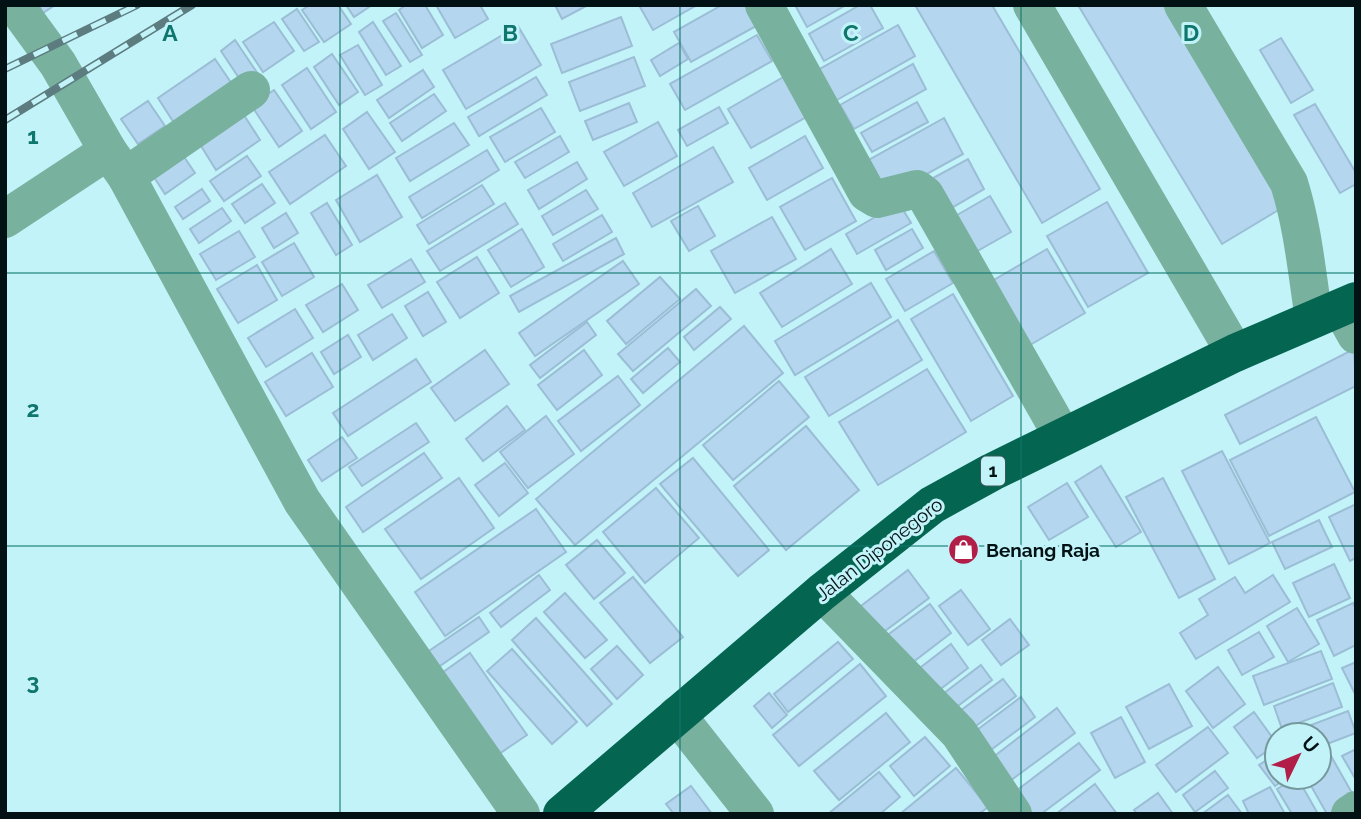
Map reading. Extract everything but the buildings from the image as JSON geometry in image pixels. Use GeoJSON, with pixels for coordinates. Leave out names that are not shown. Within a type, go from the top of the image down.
{"type":"FeatureCollection","features":[{"type":"Feature","properties":{"kind":"highway","name":"Jalan Diponegoro"},"geometry":{"type":"LineString","coordinates":[[562,814],[822,592],[932,505],[1235,353],[1342,316]]}},
{"type":"Feature","properties":{"kind":"street"},"geometry":{"type":"LineString","coordinates":[[764,5],[867,193],[877,199],[917,190],[925,195],[1063,437]]}},
{"type":"Feature","properties":{"kind":"street"},"geometry":{"type":"LineString","coordinates":[[1032,5],[1235,353]]}},
{"type":"Feature","properties":{"kind":"street"},"geometry":{"type":"LineString","coordinates":[[1183,5],[1289,183],[1342,316]]}},
{"type":"Feature","properties":{"kind":"street"},"geometry":{"type":"LineString","coordinates":[[16,20],[58,64],[117,163],[302,501],[521,814]]}},
{"type":"Feature","properties":{"kind":"street"},"geometry":{"type":"LineString","coordinates":[[5,219],[117,163],[251,90]]}},
{"type":"Feature","properties":{"kind":"street"},"geometry":{"type":"LineString","coordinates":[[822,592],[959,733],[1013,814]]}},
{"type":"Feature","properties":{"kind":"street"},"geometry":{"type":"LineString","coordinates":[[677,715],[755,814]]}},
{"type":"Feature","properties":{"kind":"street"},"geometry":{"type":"LineString","coordinates":[[1350,814],[1356,810]]}},
{"type":"Feature","properties":{"kind":"railway"},"geometry":{"type":"LineString","coordinates":[[5,69],[137,5]]}},
{"type":"Feature","properties":{"kind":"railway"},"geometry":{"type":"LineString","coordinates":[[5,120],[192,5]]}},
{"type":"Feature","properties":{"kind":"place","name":"Benang Raja"},"geometry":{"type":"Point","coordinates":[963,550]}}]}
